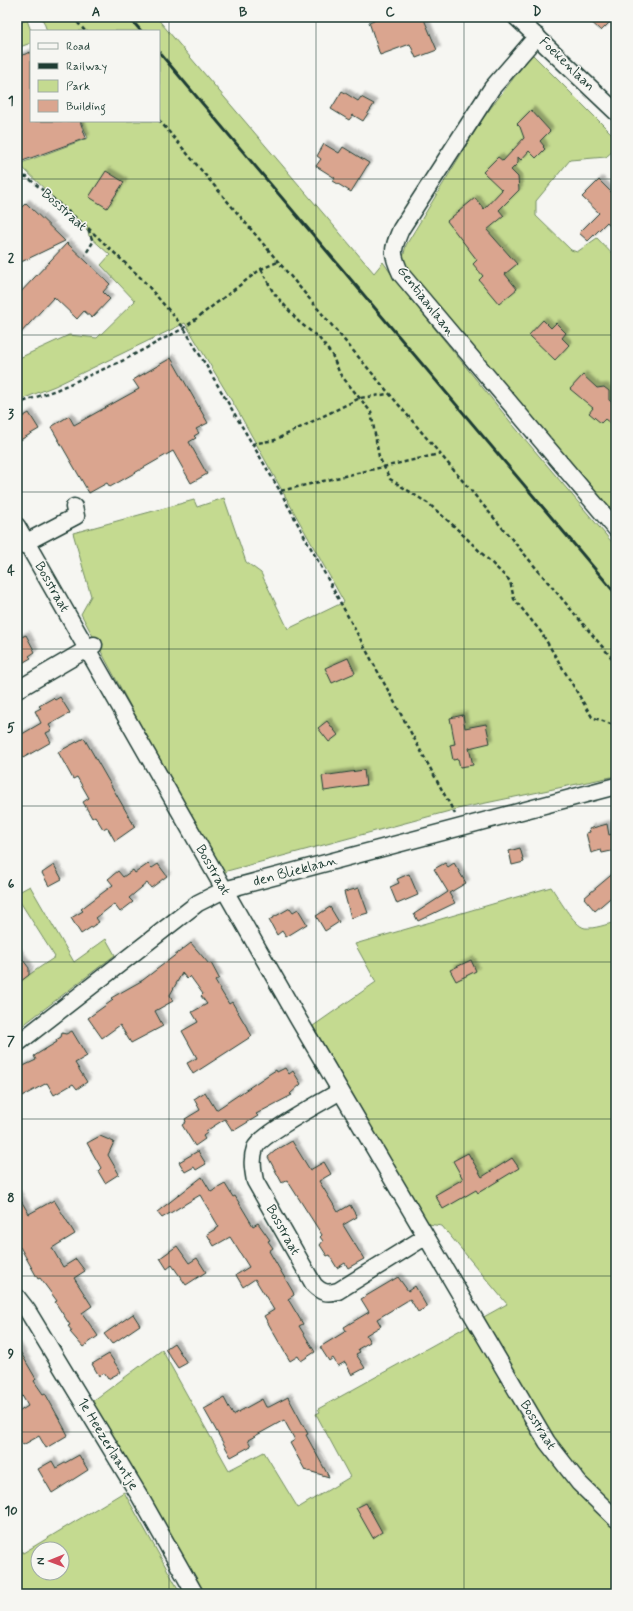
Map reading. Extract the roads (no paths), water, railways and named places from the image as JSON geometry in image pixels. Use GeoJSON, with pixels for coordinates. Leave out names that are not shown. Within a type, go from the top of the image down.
{"type":"FeatureCollection","features":[{"type":"Feature","properties":{"kind":"street","name":"Foekenlaan"},"geometry":{"type":"LineString","coordinates":[[516,17],[616,112]]}},
{"type":"Feature","properties":{"kind":"street","name":"Gentiaanlaan"},"geometry":{"type":"LineString","coordinates":[[537,36],[492,88],[401,229],[393,249],[394,259],[401,274],[616,529]]}},
{"type":"Feature","properties":{"kind":"street"},"geometry":{"type":"LineString","coordinates":[[22,544],[76,516],[74,507]]}},
{"type":"Feature","properties":{"kind":"street","name":"Bosstraat"},"geometry":{"type":"LineString","coordinates":[[17,526],[22,544],[91,647],[224,890],[425,1237],[547,1442],[580,1483],[616,1519]]}},
{"type":"Feature","properties":{"kind":"street"},"geometry":{"type":"LineString","coordinates":[[17,690],[91,647]]}},
{"type":"Feature","properties":{"kind":"street","name":"den Blieklaan"},"geometry":{"type":"LineString","coordinates":[[17,1044],[198,903],[224,890],[616,786]]}},
{"type":"Feature","properties":{"kind":"street","name":"Bosstraat"},"geometry":{"type":"LineString","coordinates":[[340,1091],[269,1134],[256,1146],[253,1157],[252,1167],[255,1181],[314,1285],[320,1291],[330,1293],[338,1291],[425,1237]]}},
{"type":"Feature","properties":{"kind":"street","name":"1e Heezerlaantje"},"geometry":{"type":"LineString","coordinates":[[17,1297],[27,1310],[139,1494],[195,1594]]}},
{"type":"Feature","properties":{"kind":"railway"},"geometry":{"type":"LineString","coordinates":[[129,17],[140,30]]}},
{"type":"Feature","properties":{"kind":"railway"},"geometry":{"type":"LineString","coordinates":[[160,53],[616,594]]}}]}
